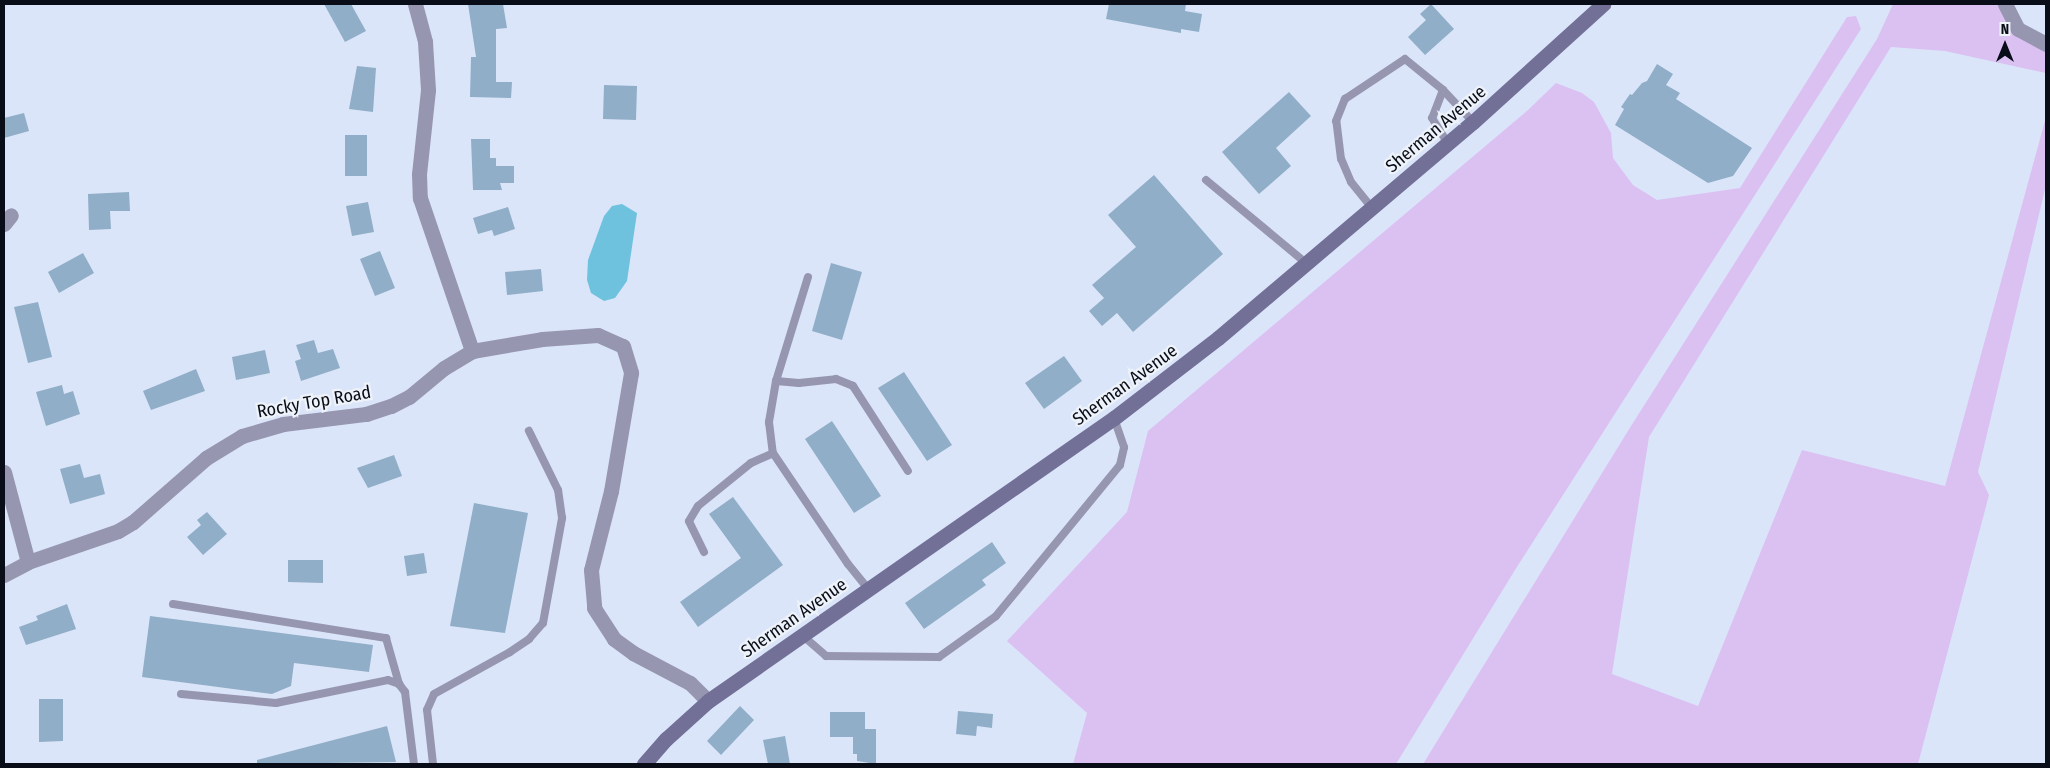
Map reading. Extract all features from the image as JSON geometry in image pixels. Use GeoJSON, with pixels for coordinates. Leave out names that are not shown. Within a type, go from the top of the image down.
{"type":"FeatureCollection","features":[{"type":"Feature","properties":{"kind":"main road","name":"Sherman Avenue"},"geometry":{"type":"LineString","coordinates":[[644,764],[666,739],[708,701],[1114,418],[1307,264],[1448,144],[1603,4]]}},
{"type":"Feature","properties":{"kind":"street"},"geometry":{"type":"LineString","coordinates":[[415,4],[425,42],[428,90],[419,174],[420,198],[472,351]]}},
{"type":"Feature","properties":{"kind":"street"},"geometry":{"type":"LineString","coordinates":[[2005,4],[2018,29],[2046,44]]}},
{"type":"Feature","properties":{"kind":"street","name":"Rocky Top Road"},"geometry":{"type":"LineString","coordinates":[[4,574],[28,562],[118,531],[133,522],[206,458],[242,436],[284,424],[366,414],[391,406],[409,397],[444,368],[472,351],[579,335],[598,336],[623,346],[631,372],[630,393],[591,570],[594,608],[614,639],[633,653],[690,683],[708,701]]}},
{"type":"Feature","properties":{"kind":"street"},"geometry":{"type":"LineString","coordinates":[[4,472],[28,562]]}},
{"type":"Feature","properties":{"kind":"lane"},"geometry":{"type":"LineString","coordinates":[[1372,208],[1351,182],[1341,159],[1336,121],[1345,98],[1405,59],[1443,90],[1473,122]]}},
{"type":"Feature","properties":{"kind":"lane"},"geometry":{"type":"LineString","coordinates":[[1443,90],[1432,118],[1448,144]]}},
{"type":"Feature","properties":{"kind":"lane"},"geometry":{"type":"LineString","coordinates":[[1206,180],[1307,264]]}},
{"type":"Feature","properties":{"kind":"lane"},"geometry":{"type":"LineString","coordinates":[[808,277],[776,381],[769,422],[773,453],[848,564],[868,589]]}},
{"type":"Feature","properties":{"kind":"lane"},"geometry":{"type":"LineString","coordinates":[[776,381],[799,383],[836,379],[853,386],[908,471]]}},
{"type":"Feature","properties":{"kind":"lane"},"geometry":{"type":"LineString","coordinates":[[802,635],[826,656],[940,657],[996,616],[1120,466],[1124,447],[1114,418]]}},
{"type":"Feature","properties":{"kind":"lane"},"geometry":{"type":"LineString","coordinates":[[433,764],[427,710],[434,694],[529,640],[543,623],[562,518],[558,490],[529,431]]}},
{"type":"Feature","properties":{"kind":"lane"},"geometry":{"type":"LineString","coordinates":[[704,552],[690,521],[698,506],[751,463],[773,453]]}},
{"type":"Feature","properties":{"kind":"lane"},"geometry":{"type":"LineString","coordinates":[[173,604],[386,638],[399,684],[408,703],[414,764]]}},
{"type":"Feature","properties":{"kind":"lane"},"geometry":{"type":"LineString","coordinates":[[182,694],[276,703],[388,680],[399,684]]}},
{"type":"Feature","properties":{"kind":"shaded area"},"geometry":{"type":"Polygon","coordinates":[[[1893,4],[1998,4],[2029,43],[2046,52],[2046,73],[1945,51],[1891,47],[1649,437],[1612,674],[1698,706],[1802,450],[1945,486],[2046,117],[2046,185],[1978,472],[1989,495],[1918,764],[1423,764],[1631,426],[1877,39],[1893,4]]]}},
{"type":"Feature","properties":{"kind":"shaded area"},"geometry":{"type":"Polygon","coordinates":[[[1856,16],[1861,29],[1515,570],[1396,764],[1073,764],[1087,713],[1007,641],[1127,512],[1148,431],[1528,110],[1556,83],[1582,93],[1594,102],[1611,133],[1613,158],[1633,185],[1657,200],[1740,188],[1847,17],[1856,16]]]}},
{"type":"Feature","properties":{"kind":"water"},"geometry":{"type":"Polygon","coordinates":[[[622,204],[637,213],[627,281],[615,298],[604,301],[591,293],[587,280],[588,260],[604,216],[612,206],[622,204]]]}},
{"type":"Feature","properties":{"kind":"building"},"geometry":{"type":"Polygon","coordinates":[[[324,4],[351,4],[366,31],[345,42],[324,4]]]}},
{"type":"Feature","properties":{"kind":"building"},"geometry":{"type":"Polygon","coordinates":[[[468,4],[503,4],[507,28],[496,29],[496,82],[512,82],[511,98],[470,97],[471,57],[476,57],[468,4]]]}},
{"type":"Feature","properties":{"kind":"building"},"geometry":{"type":"Polygon","coordinates":[[[1109,4],[1186,4],[1185,11],[1202,14],[1199,32],[1181,29],[1181,33],[1106,19],[1109,4]]]}},
{"type":"Feature","properties":{"kind":"building"},"geometry":{"type":"Polygon","coordinates":[[[1431,4],[1454,29],[1425,55],[1408,37],[1426,20],[1420,14],[1431,4]]]}},
{"type":"Feature","properties":{"kind":"building"},"geometry":{"type":"Polygon","coordinates":[[[1657,64],[1673,74],[1666,85],[1680,93],[1676,99],[1752,148],[1733,176],[1708,183],[1615,125],[1624,109],[1621,107],[1630,94],[1632,95],[1642,83],[1647,81],[1657,64]]]}},
{"type":"Feature","properties":{"kind":"building"},"geometry":{"type":"Polygon","coordinates":[[[357,66],[376,68],[373,112],[349,109],[357,66]]]}},
{"type":"Feature","properties":{"kind":"building"},"geometry":{"type":"Polygon","coordinates":[[[604,85],[637,86],[636,120],[603,119],[604,85]]]}},
{"type":"Feature","properties":{"kind":"building"},"geometry":{"type":"Polygon","coordinates":[[[1289,92],[1311,116],[1276,148],[1291,166],[1259,194],[1222,152],[1289,92]]]}},
{"type":"Feature","properties":{"kind":"building"},"geometry":{"type":"Polygon","coordinates":[[[24,113],[29,131],[4,138],[4,118],[24,113]]]}},
{"type":"Feature","properties":{"kind":"building"},"geometry":{"type":"Polygon","coordinates":[[[345,135],[367,135],[367,176],[345,176],[345,135]]]}},
{"type":"Feature","properties":{"kind":"building"},"geometry":{"type":"Polygon","coordinates":[[[471,139],[490,139],[490,158],[496,158],[496,166],[514,166],[514,183],[500,183],[502,190],[473,190],[471,139]]]}},
{"type":"Feature","properties":{"kind":"building"},"geometry":{"type":"Polygon","coordinates":[[[1154,175],[1223,254],[1133,332],[1117,313],[1102,326],[1089,311],[1104,298],[1092,285],[1136,247],[1108,215],[1154,175]]]}},
{"type":"Feature","properties":{"kind":"building"},"geometry":{"type":"Polygon","coordinates":[[[129,192],[130,211],[110,211],[111,229],[89,230],[88,194],[129,192]]]}},
{"type":"Feature","properties":{"kind":"building"},"geometry":{"type":"Polygon","coordinates":[[[368,202],[374,232],[352,236],[346,206],[368,202]]]}},
{"type":"Feature","properties":{"kind":"building"},"geometry":{"type":"Polygon","coordinates":[[[508,207],[515,229],[494,236],[492,230],[478,234],[473,218],[508,207]]]}},
{"type":"Feature","properties":{"kind":"building"},"geometry":{"type":"Polygon","coordinates":[[[380,251],[395,288],[375,296],[360,259],[380,251]]]}},
{"type":"Feature","properties":{"kind":"building"},"geometry":{"type":"Polygon","coordinates":[[[83,253],[94,273],[59,293],[48,272],[83,253]]]}},
{"type":"Feature","properties":{"kind":"building"},"geometry":{"type":"Polygon","coordinates":[[[831,263],[862,272],[842,340],[812,331],[831,263]]]}},
{"type":"Feature","properties":{"kind":"building"},"geometry":{"type":"Polygon","coordinates":[[[541,269],[543,291],[507,295],[505,272],[541,269]]]}},
{"type":"Feature","properties":{"kind":"building"},"geometry":{"type":"Polygon","coordinates":[[[38,302],[52,357],[28,363],[14,307],[38,302]]]}},
{"type":"Feature","properties":{"kind":"building"},"geometry":{"type":"Polygon","coordinates":[[[314,340],[318,353],[333,349],[340,368],[301,381],[295,361],[301,359],[296,345],[314,340]]]}},
{"type":"Feature","properties":{"kind":"building"},"geometry":{"type":"Polygon","coordinates":[[[265,350],[270,373],[236,380],[232,357],[265,350]]]}},
{"type":"Feature","properties":{"kind":"building"},"geometry":{"type":"Polygon","coordinates":[[[1064,356],[1082,381],[1044,409],[1025,383],[1064,356]]]}},
{"type":"Feature","properties":{"kind":"building"},"geometry":{"type":"Polygon","coordinates":[[[196,369],[205,391],[151,410],[143,391],[196,369]]]}},
{"type":"Feature","properties":{"kind":"building"},"geometry":{"type":"Polygon","coordinates":[[[904,372],[952,445],[927,461],[878,388],[904,372]]]}},
{"type":"Feature","properties":{"kind":"building"},"geometry":{"type":"Polygon","coordinates":[[[62,385],[64,394],[73,391],[80,414],[46,426],[36,392],[62,385]]]}},
{"type":"Feature","properties":{"kind":"building"},"geometry":{"type":"Polygon","coordinates":[[[832,421],[881,496],[854,513],[805,439],[832,421]]]}},
{"type":"Feature","properties":{"kind":"building"},"geometry":{"type":"Polygon","coordinates":[[[394,455],[402,476],[368,488],[357,468],[394,455]]]}},
{"type":"Feature","properties":{"kind":"building"},"geometry":{"type":"Polygon","coordinates":[[[80,464],[84,478],[100,474],[105,494],[70,504],[60,469],[80,464]]]}},
{"type":"Feature","properties":{"kind":"building"},"geometry":{"type":"Polygon","coordinates":[[[733,497],[783,565],[698,627],[680,602],[741,558],[709,514],[733,497]]]}},
{"type":"Feature","properties":{"kind":"building"},"geometry":{"type":"Polygon","coordinates":[[[474,503],[528,513],[505,633],[450,626],[474,503]]]}},
{"type":"Feature","properties":{"kind":"building"},"geometry":{"type":"Polygon","coordinates":[[[207,512],[227,534],[203,555],[187,537],[201,525],[197,520],[207,512]]]}},
{"type":"Feature","properties":{"kind":"building"},"geometry":{"type":"Polygon","coordinates":[[[992,542],[1006,563],[982,580],[986,585],[924,629],[905,603],[992,542]]]}},
{"type":"Feature","properties":{"kind":"building"},"geometry":{"type":"Polygon","coordinates":[[[424,553],[427,573],[407,576],[404,556],[424,553]]]}},
{"type":"Feature","properties":{"kind":"building"},"geometry":{"type":"Polygon","coordinates":[[[288,560],[323,560],[323,583],[288,582],[288,560]]]}},
{"type":"Feature","properties":{"kind":"building"},"geometry":{"type":"Polygon","coordinates":[[[67,604],[76,629],[26,645],[19,627],[38,620],[36,616],[67,604]]]}},
{"type":"Feature","properties":{"kind":"building"},"geometry":{"type":"Polygon","coordinates":[[[150,616],[373,645],[369,672],[294,663],[291,686],[272,694],[142,677],[150,616]]]}},
{"type":"Feature","properties":{"kind":"building"},"geometry":{"type":"Polygon","coordinates":[[[39,699],[63,699],[63,741],[39,742],[39,699]]]}},
{"type":"Feature","properties":{"kind":"building"},"geometry":{"type":"Polygon","coordinates":[[[740,706],[754,720],[721,755],[707,741],[740,706]]]}},
{"type":"Feature","properties":{"kind":"building"},"geometry":{"type":"Polygon","coordinates":[[[958,711],[993,714],[992,728],[977,726],[976,736],[956,734],[958,711]]]}},
{"type":"Feature","properties":{"kind":"building"},"geometry":{"type":"Polygon","coordinates":[[[830,712],[865,712],[865,729],[876,729],[876,764],[857,761],[857,754],[853,754],[853,737],[830,737],[830,712]]]}},
{"type":"Feature","properties":{"kind":"building"},"geometry":{"type":"Polygon","coordinates":[[[387,726],[396,762],[257,764],[257,760],[387,726]]]}},
{"type":"Feature","properties":{"kind":"building"},"geometry":{"type":"Polygon","coordinates":[[[785,736],[790,764],[768,764],[763,740],[785,736]]]}}]}
